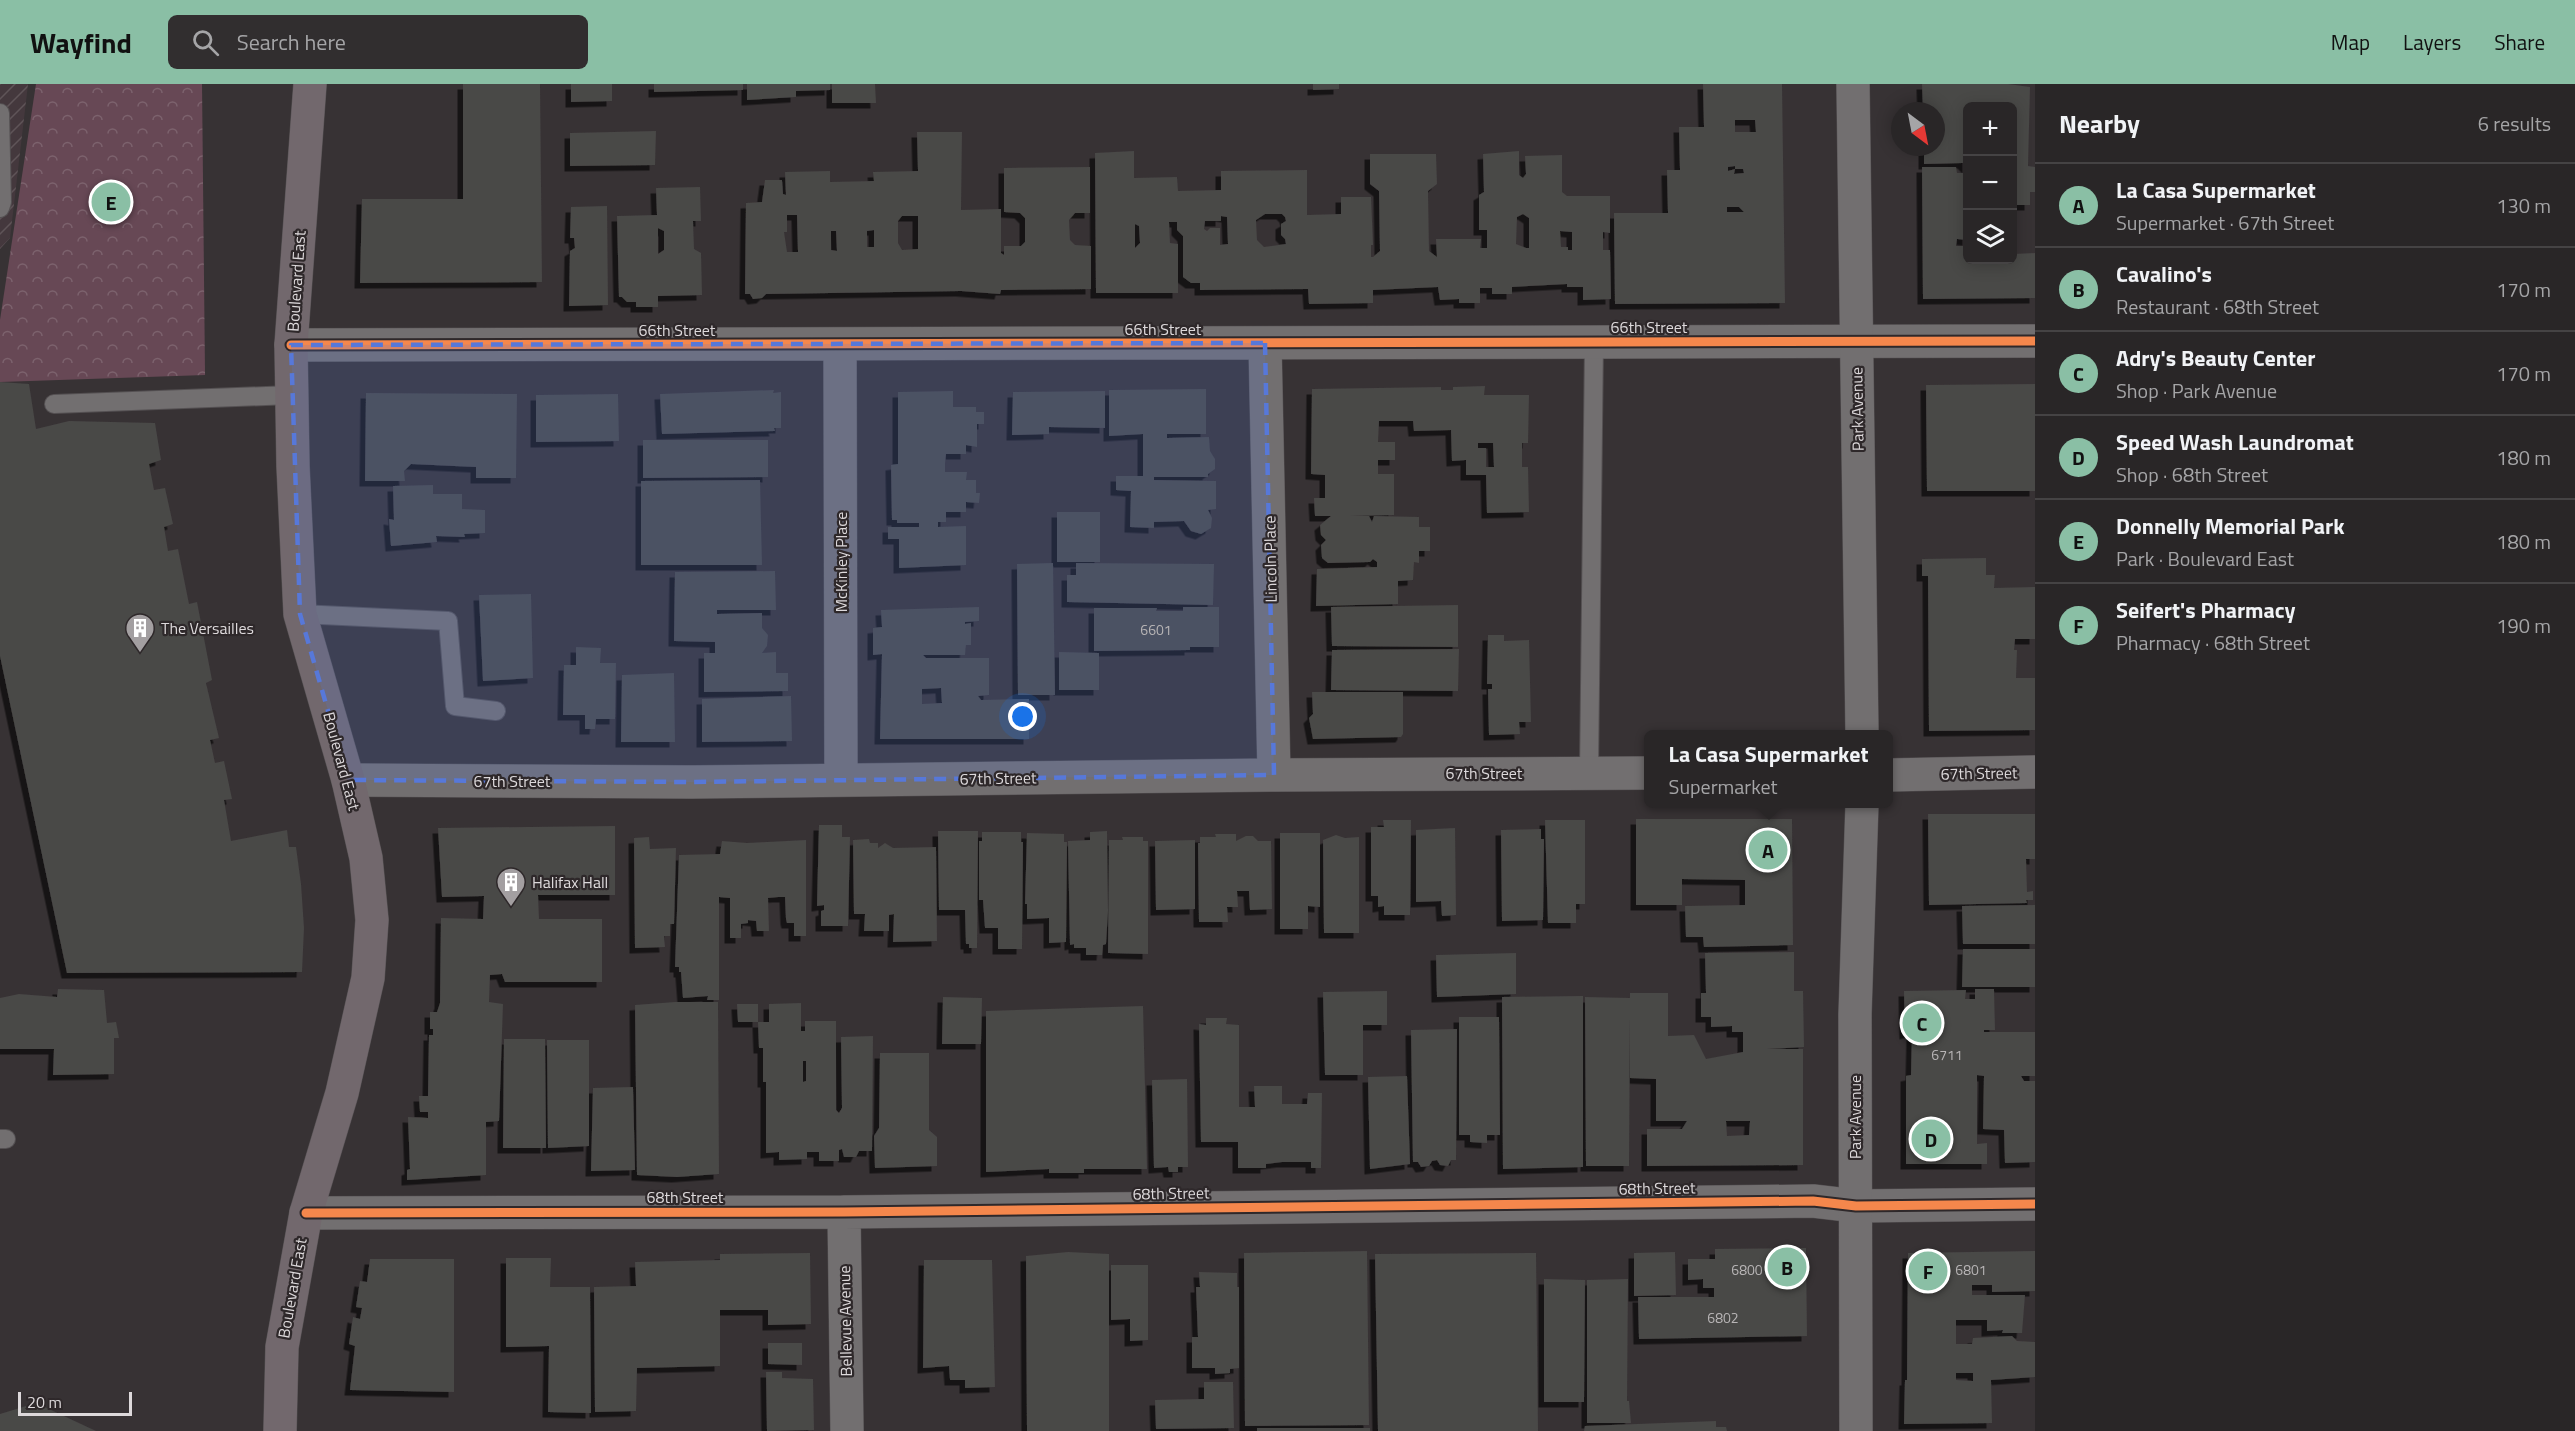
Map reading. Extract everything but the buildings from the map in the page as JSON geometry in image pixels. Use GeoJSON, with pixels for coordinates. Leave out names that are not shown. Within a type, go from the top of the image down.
{"type":"FeatureCollection","features":[{"type":"Feature","properties":{"kind":"main road","name":"Boulevard East"},"geometry":{"type":"LineString","coordinates":[[280,1431],[282,1347],[306,1213],[342,1093],[368,978],[372,920],[366,858],[348,780],[300,614],[291,345],[310,84]]}},
{"type":"Feature","properties":{"kind":"street","name":"Park Avenue"},"geometry":{"type":"LineString","coordinates":[[1853,84],[1862,730]]}},
{"type":"Feature","properties":{"kind":"street","name":"66th Street"},"geometry":{"type":"LineString","coordinates":[[291,345],[2035,341]]}},
{"type":"Feature","properties":{"kind":"street","name":"Lincoln Place"},"geometry":{"type":"LineString","coordinates":[[1265,343],[1274,775]]}},
{"type":"Feature","properties":{"kind":"street","name":"McKinley Place"},"geometry":{"type":"LineString","coordinates":[[840,345],[841,780]]}},
{"type":"Feature","properties":{"kind":"street","name":"67th Street"},"geometry":{"type":"LineString","coordinates":[[1893,775],[2035,772]]}},
{"type":"Feature","properties":{"kind":"street","name":"67th Street"},"geometry":{"type":"LineString","coordinates":[[348,780],[692,782],[1644,773]]}},
{"type":"Feature","properties":{"kind":"street","name":"Park Avenue"},"geometry":{"type":"LineString","coordinates":[[1856,1431],[1856,1014],[1862,808]]}},
{"type":"Feature","properties":{"kind":"street","name":"68th Street"},"geometry":{"type":"LineString","coordinates":[[306,1213],[844,1212],[1813,1201],[1856,1206],[2035,1204]]}},
{"type":"Feature","properties":{"kind":"street","name":"Bellevue Avenue"},"geometry":{"type":"LineString","coordinates":[[844,1212],[847,1431]]}},
{"type":"Feature","properties":{"kind":"lane"},"geometry":{"type":"LineString","coordinates":[[0,113],[2,202],[0,208]]}},
{"type":"Feature","properties":{"kind":"lane"},"geometry":{"type":"LineString","coordinates":[[1589,772],[1594,342]]}},
{"type":"Feature","properties":{"kind":"lane"},"geometry":{"type":"LineString","coordinates":[[54,404],[291,395]]}},
{"type":"Feature","properties":{"kind":"lane"},"geometry":{"type":"LineString","coordinates":[[300,614],[448,621],[455,706],[495,711]]}},
{"type":"Feature","properties":{"kind":"highlighted area"},"geometry":{"type":"Polygon","coordinates":[[[1265,343],[1274,775],[692,782],[348,780],[300,614],[291,345],[1265,343]]]}},
{"type":"Feature","properties":{"kind":"shaded area"},"geometry":{"type":"Polygon","coordinates":[[[0,84],[28,84],[10,238],[0,249],[0,84]]]}},
{"type":"Feature","properties":{"kind":"green space"},"geometry":{"type":"Polygon","coordinates":[[[36,84],[202,84],[205,375],[0,382],[0,320],[36,84]]]}},
{"type":"Feature","properties":{"kind":"cycle path"},"geometry":{"type":"LineString","coordinates":[[291,345],[2035,341]]}},
{"type":"Feature","properties":{"kind":"cycle path"},"geometry":{"type":"LineString","coordinates":[[306,1213],[844,1212],[1813,1201],[1856,1206],[2035,1204]]}},
{"type":"Feature","properties":{"kind":"place","name":"Donnelly Memorial Park"},"geometry":{"type":"Point","coordinates":[111,202]}},
{"type":"Feature","properties":{"kind":"place","name":"The Versailles"},"geometry":{"type":"Point","coordinates":[140,654]}},
{"type":"Feature","properties":{"kind":"place","name":"La Casa Supermarket"},"geometry":{"type":"Point","coordinates":[1768,850]}},
{"type":"Feature","properties":{"kind":"place","name":"Halifax Hall"},"geometry":{"type":"Point","coordinates":[511,908]}},
{"type":"Feature","properties":{"kind":"place","name":"Adry's Beauty Center"},"geometry":{"type":"Point","coordinates":[1922,1023]}},
{"type":"Feature","properties":{"kind":"place","name":"Speed Wash Laundromat"},"geometry":{"type":"Point","coordinates":[1931,1139]}},
{"type":"Feature","properties":{"kind":"place","name":"Cavalino's"},"geometry":{"type":"Point","coordinates":[1787,1267]}},
{"type":"Feature","properties":{"kind":"place","name":"Seifert's Pharmacy"},"geometry":{"type":"Point","coordinates":[1928,1271]}}]}
